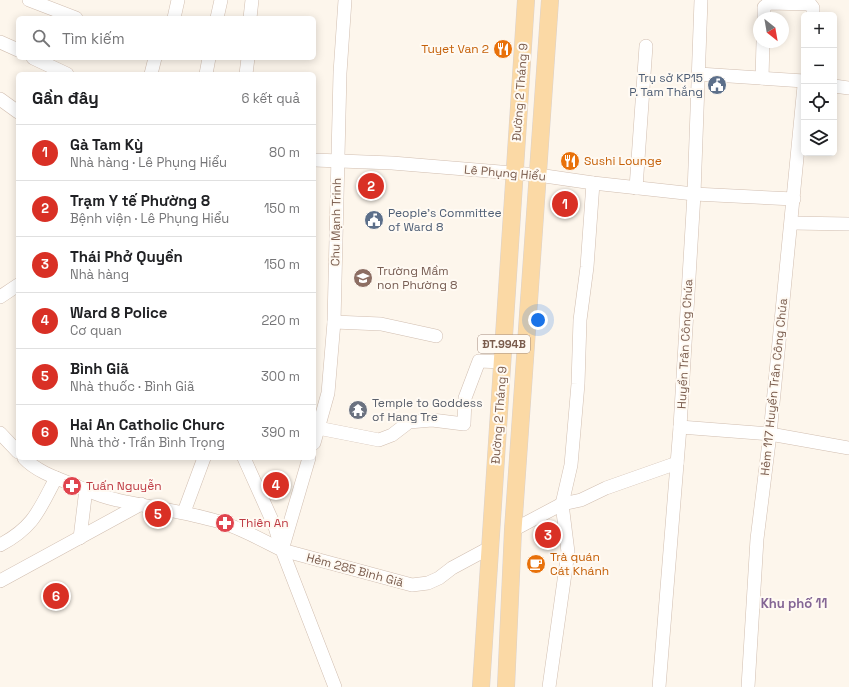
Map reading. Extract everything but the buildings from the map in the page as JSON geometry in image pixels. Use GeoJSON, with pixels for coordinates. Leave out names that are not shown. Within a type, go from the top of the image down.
{"type":"FeatureCollection","features":[{"type":"Feature","properties":{"kind":"main road","name":"Đường 2 Tháng 9"},"geometry":{"type":"LineString","coordinates":[[481,687],[526,0]]}},
{"type":"Feature","properties":{"kind":"main road","name":"Đường 2 Tháng 9"},"geometry":{"type":"LineString","coordinates":[[506,687],[513,530],[550,0]]}},
{"type":"Feature","properties":{"kind":"main road"},"geometry":{"type":"LineString","coordinates":[[491,547],[513,530]]}},
{"type":"Feature","properties":{"kind":"street"},"geometry":{"type":"LineString","coordinates":[[29,0],[71,16]]}},
{"type":"Feature","properties":{"kind":"street"},"geometry":{"type":"LineString","coordinates":[[174,16],[178,0]]}},
{"type":"Feature","properties":{"kind":"street"},"geometry":{"type":"LineString","coordinates":[[217,16],[221,0]]}},
{"type":"Feature","properties":{"kind":"street"},"geometry":{"type":"LineString","coordinates":[[250,16],[252,0]]}},
{"type":"Feature","properties":{"kind":"street","name":"Chu Mạnh Trinh"},"geometry":{"type":"LineString","coordinates":[[316,436],[328,393],[334,322],[340,73],[345,0]]}},
{"type":"Feature","properties":{"kind":"street","name":"Huyền Trân Công Chúa"},"geometry":{"type":"LineString","coordinates":[[659,687],[680,427],[694,194],[701,0]]}},
{"type":"Feature","properties":{"kind":"street"},"geometry":{"type":"LineString","coordinates":[[764,12],[764,7],[768,3],[810,4],[814,8],[813,12]]}},
{"type":"Feature","properties":{"kind":"street"},"geometry":{"type":"LineString","coordinates":[[0,42],[16,49]]}},
{"type":"Feature","properties":{"kind":"street"},"geometry":{"type":"LineString","coordinates":[[636,188],[646,46]]}},
{"type":"Feature","properties":{"kind":"street"},"geometry":{"type":"LineString","coordinates":[[762,78],[763,48]]}},
{"type":"Feature","properties":{"kind":"street"},"geometry":{"type":"LineString","coordinates":[[37,60],[63,72]]}},
{"type":"Feature","properties":{"kind":"street"},"geometry":{"type":"LineString","coordinates":[[152,72],[154,60]]}},
{"type":"Feature","properties":{"kind":"street"},"geometry":{"type":"LineString","coordinates":[[206,72],[209,60]]}},
{"type":"Feature","properties":{"kind":"street"},"geometry":{"type":"LineString","coordinates":[[246,72],[248,60]]}},
{"type":"Feature","properties":{"kind":"street"},"geometry":{"type":"LineString","coordinates":[[699,74],[801,81]]}},
{"type":"Feature","properties":{"kind":"street"},"geometry":{"type":"LineString","coordinates":[[837,86],[849,88]]}},
{"type":"Feature","properties":{"kind":"street"},"geometry":{"type":"LineString","coordinates":[[0,99],[16,111]]}},
{"type":"Feature","properties":{"kind":"street","name":"Hẻm 117 Huyền Trân Công Chúa"},"geometry":{"type":"LineString","coordinates":[[748,687],[758,539],[792,223],[801,120]]}},
{"type":"Feature","properties":{"kind":"street","name":"Lê Phụng Hiểu"},"geometry":{"type":"LineString","coordinates":[[316,160],[538,175],[593,183],[694,194],[794,200]]}},
{"type":"Feature","properties":{"kind":"street"},"geometry":{"type":"LineString","coordinates":[[549,687],[568,552],[562,504],[571,465],[578,384],[580,320],[587,267],[593,183]]}},
{"type":"Feature","properties":{"kind":"street"},"geometry":{"type":"LineString","coordinates":[[792,223],[849,224]]}},
{"type":"Feature","properties":{"kind":"street"},"geometry":{"type":"LineString","coordinates":[[0,296],[16,286]]}},
{"type":"Feature","properties":{"kind":"street"},"geometry":{"type":"LineString","coordinates":[[334,322],[381,324],[436,336]]}},
{"type":"Feature","properties":{"kind":"street"},"geometry":{"type":"LineString","coordinates":[[318,428],[379,440],[392,435],[409,422],[432,420],[464,424],[465,398],[479,361],[503,362]]}},
{"type":"Feature","properties":{"kind":"street"},"geometry":{"type":"LineString","coordinates":[[680,427],[770,434],[849,448]]}},
{"type":"Feature","properties":{"kind":"street"},"geometry":{"type":"LineString","coordinates":[[0,432],[16,450]]}},
{"type":"Feature","properties":{"kind":"street","name":"Hẻm 285 Bình Giã"},"geometry":{"type":"LineString","coordinates":[[26,460],[29,464],[56,478],[116,500],[184,512],[214,520],[243,531],[282,550],[412,585],[428,583],[439,578],[452,568],[491,547]]}},
{"type":"Feature","properties":{"kind":"street"},"geometry":{"type":"LineString","coordinates":[[184,512],[203,460]]}},
{"type":"Feature","properties":{"kind":"street"},"geometry":{"type":"LineString","coordinates":[[245,460],[275,527],[282,550],[335,687]]}},
{"type":"Feature","properties":{"kind":"street"},"geometry":{"type":"LineString","coordinates":[[282,550],[309,460]]}},
{"type":"Feature","properties":{"kind":"street"},"geometry":{"type":"LineString","coordinates":[[513,530],[562,504],[581,500],[606,488],[677,464]]}},
{"type":"Feature","properties":{"kind":"street"},"geometry":{"type":"LineString","coordinates":[[0,545],[15,537],[31,523],[56,478]]}},
{"type":"Feature","properties":{"kind":"street"},"geometry":{"type":"LineString","coordinates":[[80,538],[86,489]]}},
{"type":"Feature","properties":{"kind":"street"},"geometry":{"type":"LineString","coordinates":[[0,581],[141,504]]}},
{"type":"Feature","properties":{"kind":"place","name":"Tuyet Van 2"},"geometry":{"type":"Point","coordinates":[503,49]}},
{"type":"Feature","properties":{"kind":"place","name":"Trụ sở KP15 P. Tam Thắng"},"geometry":{"type":"Point","coordinates":[717,85]}},
{"type":"Feature","properties":{"kind":"place","name":"Sushi Lounge"},"geometry":{"type":"Point","coordinates":[570,161]}},
{"type":"Feature","properties":{"kind":"place","name":"Trạm Y tế Phường 8"},"geometry":{"type":"Point","coordinates":[371,186]}},
{"type":"Feature","properties":{"kind":"place","name":"Gà Tam Kỳ"},"geometry":{"type":"Point","coordinates":[565,204]}},
{"type":"Feature","properties":{"kind":"place","name":"People’s Committee of Ward 8"},"geometry":{"type":"Point","coordinates":[374,220]}},
{"type":"Feature","properties":{"kind":"place","name":"Trường Mầm non Phường 8"},"geometry":{"type":"Point","coordinates":[363,278]}},
{"type":"Feature","properties":{"kind":"place","name":"Temple to Goddess of Hang Tre"},"geometry":{"type":"Point","coordinates":[358,410]}},
{"type":"Feature","properties":{"kind":"place","name":"Ward 8 Police"},"geometry":{"type":"Point","coordinates":[276,485]}},
{"type":"Feature","properties":{"kind":"place","name":"Tuấn Nguyễn"},"geometry":{"type":"Point","coordinates":[72,486]}},
{"type":"Feature","properties":{"kind":"place","name":"Bình Giã"},"geometry":{"type":"Point","coordinates":[158,514]}},
{"type":"Feature","properties":{"kind":"place","name":"Thiên An"},"geometry":{"type":"Point","coordinates":[225,523]}},
{"type":"Feature","properties":{"kind":"place","name":"Thái Phở Quyền"},"geometry":{"type":"Point","coordinates":[548,535]}},
{"type":"Feature","properties":{"kind":"place","name":"Trà quán Cát Khánh"},"geometry":{"type":"Point","coordinates":[536,564]}},
{"type":"Feature","properties":{"kind":"place","name":"Hai An Catholic Churc"},"geometry":{"type":"Point","coordinates":[56,596]}},
{"type":"Feature","properties":{"kind":"district","name":"Khu phố 11"},"geometry":{"type":"Point","coordinates":[794,603]}}]}
